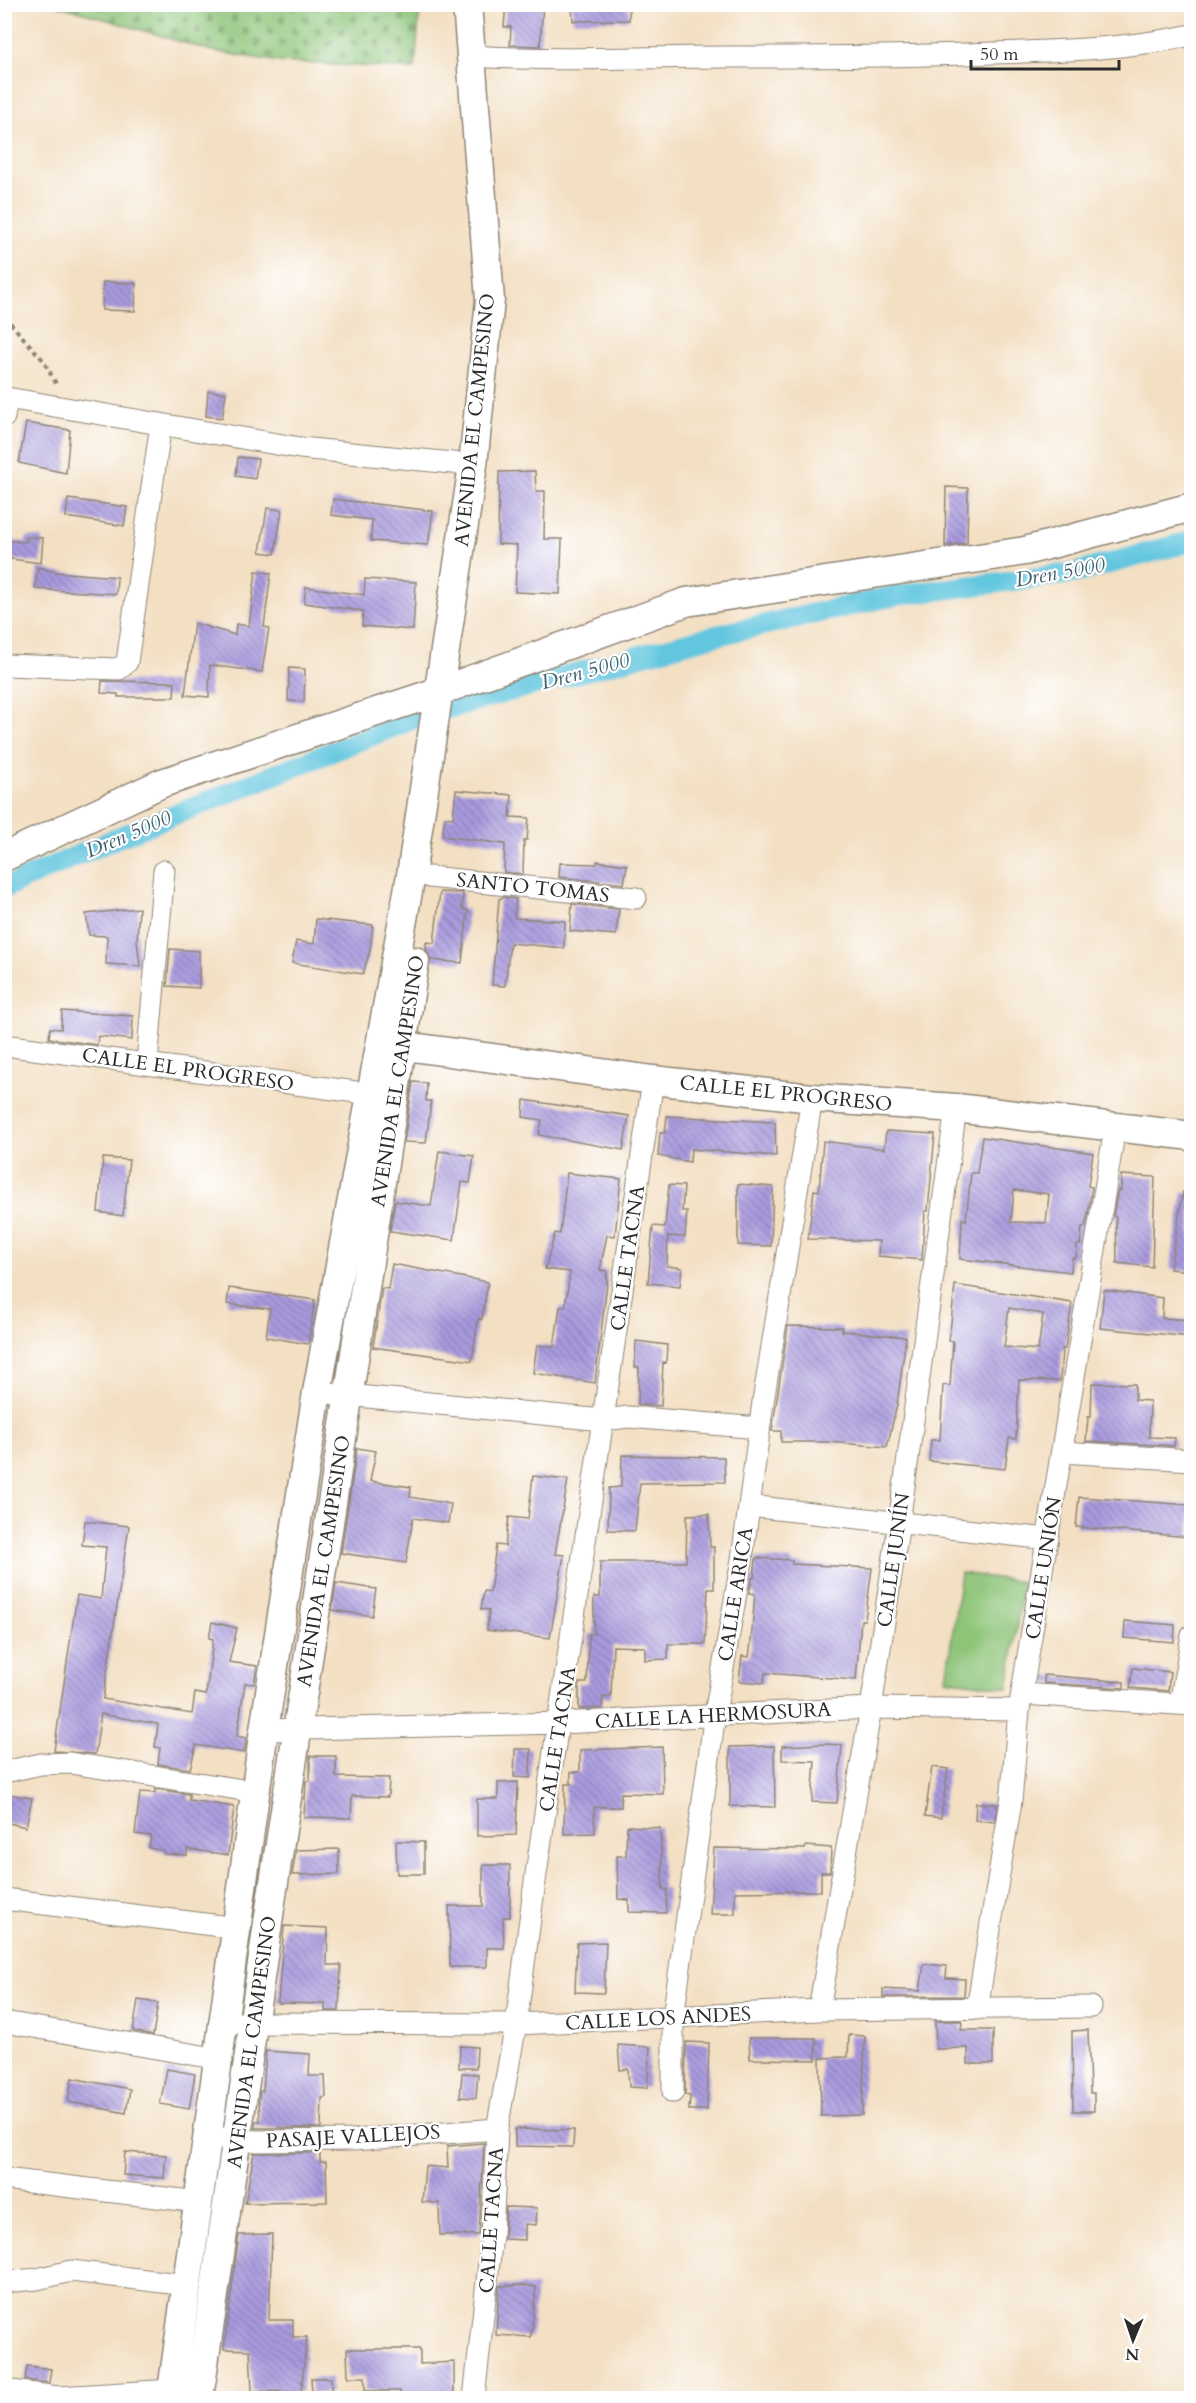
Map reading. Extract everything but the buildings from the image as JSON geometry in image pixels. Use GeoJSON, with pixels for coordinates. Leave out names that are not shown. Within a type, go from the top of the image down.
{"type":"FeatureCollection","features":[{"type":"Feature","properties":{"kind":"street","name":"AVENIDA EL CAMPESINO"},"geometry":{"type":"LineString","coordinates":[[172,2394],[199,2202],[223,2138],[253,2023],[348,1395],[391,1044],[434,727],[473,465],[490,300],[467,4]]}},
{"type":"Feature","properties":{"kind":"street"},"geometry":{"type":"LineString","coordinates":[[472,56],[548,61],[701,56],[881,57],[1051,51],[1153,44],[1191,35]]}},
{"type":"Feature","properties":{"kind":"street"},"geometry":{"type":"LineString","coordinates":[[5,404],[72,410],[300,448],[473,465]]}},
{"type":"Feature","properties":{"kind":"street"},"geometry":{"type":"LineString","coordinates":[[4,665],[119,669],[128,662],[161,424]]}},
{"type":"Feature","properties":{"kind":"street"},"geometry":{"type":"LineString","coordinates":[[4,857],[162,783],[440,693],[686,602],[1025,550],[1191,507]]}},
{"type":"Feature","properties":{"kind":"street","name":"AVENIDA EL CAMPESINO"},"geometry":{"type":"LineString","coordinates":[[199,2398],[223,2138],[220,2059],[264,1730],[317,1392],[371,1094],[391,1044],[429,877],[448,765],[434,727]]}},
{"type":"Feature","properties":{"kind":"street"},"geometry":{"type":"LineString","coordinates":[[147,1063],[164,871]]}},
{"type":"Feature","properties":{"kind":"street","name":"SANTO TOMAS"},"geometry":{"type":"LineString","coordinates":[[429,877],[636,898]]}},
{"type":"Feature","properties":{"kind":"street","name":"CALLE EL PROGRESO"},"geometry":{"type":"LineString","coordinates":[[391,1044],[653,1080],[812,1098],[956,1108],[1191,1136]]}},
{"type":"Feature","properties":{"kind":"street","name":"CALLE EL PROGRESO"},"geometry":{"type":"LineString","coordinates":[[4,1045],[371,1094]]}},
{"type":"Feature","properties":{"kind":"street","name":"CALLE TACNA"},"geometry":{"type":"LineString","coordinates":[[474,2398],[492,2236],[497,2129],[516,2024],[653,1080]]}},
{"type":"Feature","properties":{"kind":"street","name":"CALLE ARICA"},"geometry":{"type":"LineString","coordinates":[[673,2092],[673,2018],[759,1428],[812,1098]]}},
{"type":"Feature","properties":{"kind":"street","name":"CALLE JUNÍN"},"geometry":{"type":"LineString","coordinates":[[819,2010],[871,1708],[956,1108]]}},
{"type":"Feature","properties":{"kind":"street","name":"CALLE UNIÓN"},"geometry":{"type":"LineString","coordinates":[[977,2009],[1011,1801],[1021,1702],[1115,1128]]}},
{"type":"Feature","properties":{"kind":"street"},"geometry":{"type":"LineString","coordinates":[[317,1392],[603,1420],[629,1417],[759,1428]]}},
{"type":"Feature","properties":{"kind":"street"},"geometry":{"type":"LineString","coordinates":[[1062,1452],[1191,1460]]}},
{"type":"Feature","properties":{"kind":"street"},"geometry":{"type":"LineString","coordinates":[[749,1506],[1048,1539]]}},
{"type":"Feature","properties":{"kind":"street"},"geometry":{"type":"LineString","coordinates":[[1186,1704],[1191,1635]]}},
{"type":"Feature","properties":{"kind":"street","name":"CALLE LA HERMOSURA"},"geometry":{"type":"LineString","coordinates":[[264,1730],[560,1723],[694,1718],[716,1714],[1021,1702],[1186,1704]]}},
{"type":"Feature","properties":{"kind":"street"},"geometry":{"type":"LineString","coordinates":[[4,1773],[41,1764],[69,1763],[256,1792]]}},
{"type":"Feature","properties":{"kind":"street"},"geometry":{"type":"LineString","coordinates":[[4,1899],[237,1928]]}},
{"type":"Feature","properties":{"kind":"street","name":"CALLE LOS ANDES"},"geometry":{"type":"LineString","coordinates":[[224,2023],[516,2024],[819,2010],[1091,2007]]}},
{"type":"Feature","properties":{"kind":"street"},"geometry":{"type":"LineString","coordinates":[[4,2022],[220,2059]]}},
{"type":"Feature","properties":{"kind":"street","name":"PASAJE VALLEJOS"},"geometry":{"type":"LineString","coordinates":[[223,2138],[353,2140],[497,2129]]}},
{"type":"Feature","properties":{"kind":"street"},"geometry":{"type":"LineString","coordinates":[[4,2180],[199,2202]]}},
{"type":"Feature","properties":{"kind":"street"},"geometry":{"type":"LineString","coordinates":[[4,2282],[37,2279],[71,2271],[187,2285]]}},
{"type":"Feature","properties":{"kind":"street"},"geometry":{"type":"LineString","coordinates":[[4,2390],[58,2397],[172,2394]]}},
{"type":"Feature","properties":{"kind":"path"},"geometry":{"type":"LineString","coordinates":[[4,316],[43,360],[72,410]]}},
{"type":"Feature","properties":{"kind":"green space"},"geometry":{"type":"Polygon","coordinates":[[[57,5],[420,5],[415,69],[280,62],[212,51],[57,5]]]}},
{"type":"Feature","properties":{"kind":"green space"},"geometry":{"type":"Polygon","coordinates":[[[961,1573],[1023,1582],[1008,1688],[946,1679],[961,1573]]]}},
{"type":"Feature","properties":{"kind":"waterway","name":"Dren 5000"},"geometry":{"type":"LineString","coordinates":[[4,888],[119,837],[423,715],[705,638],[898,595],[1075,573],[1192,541]]}}]}
